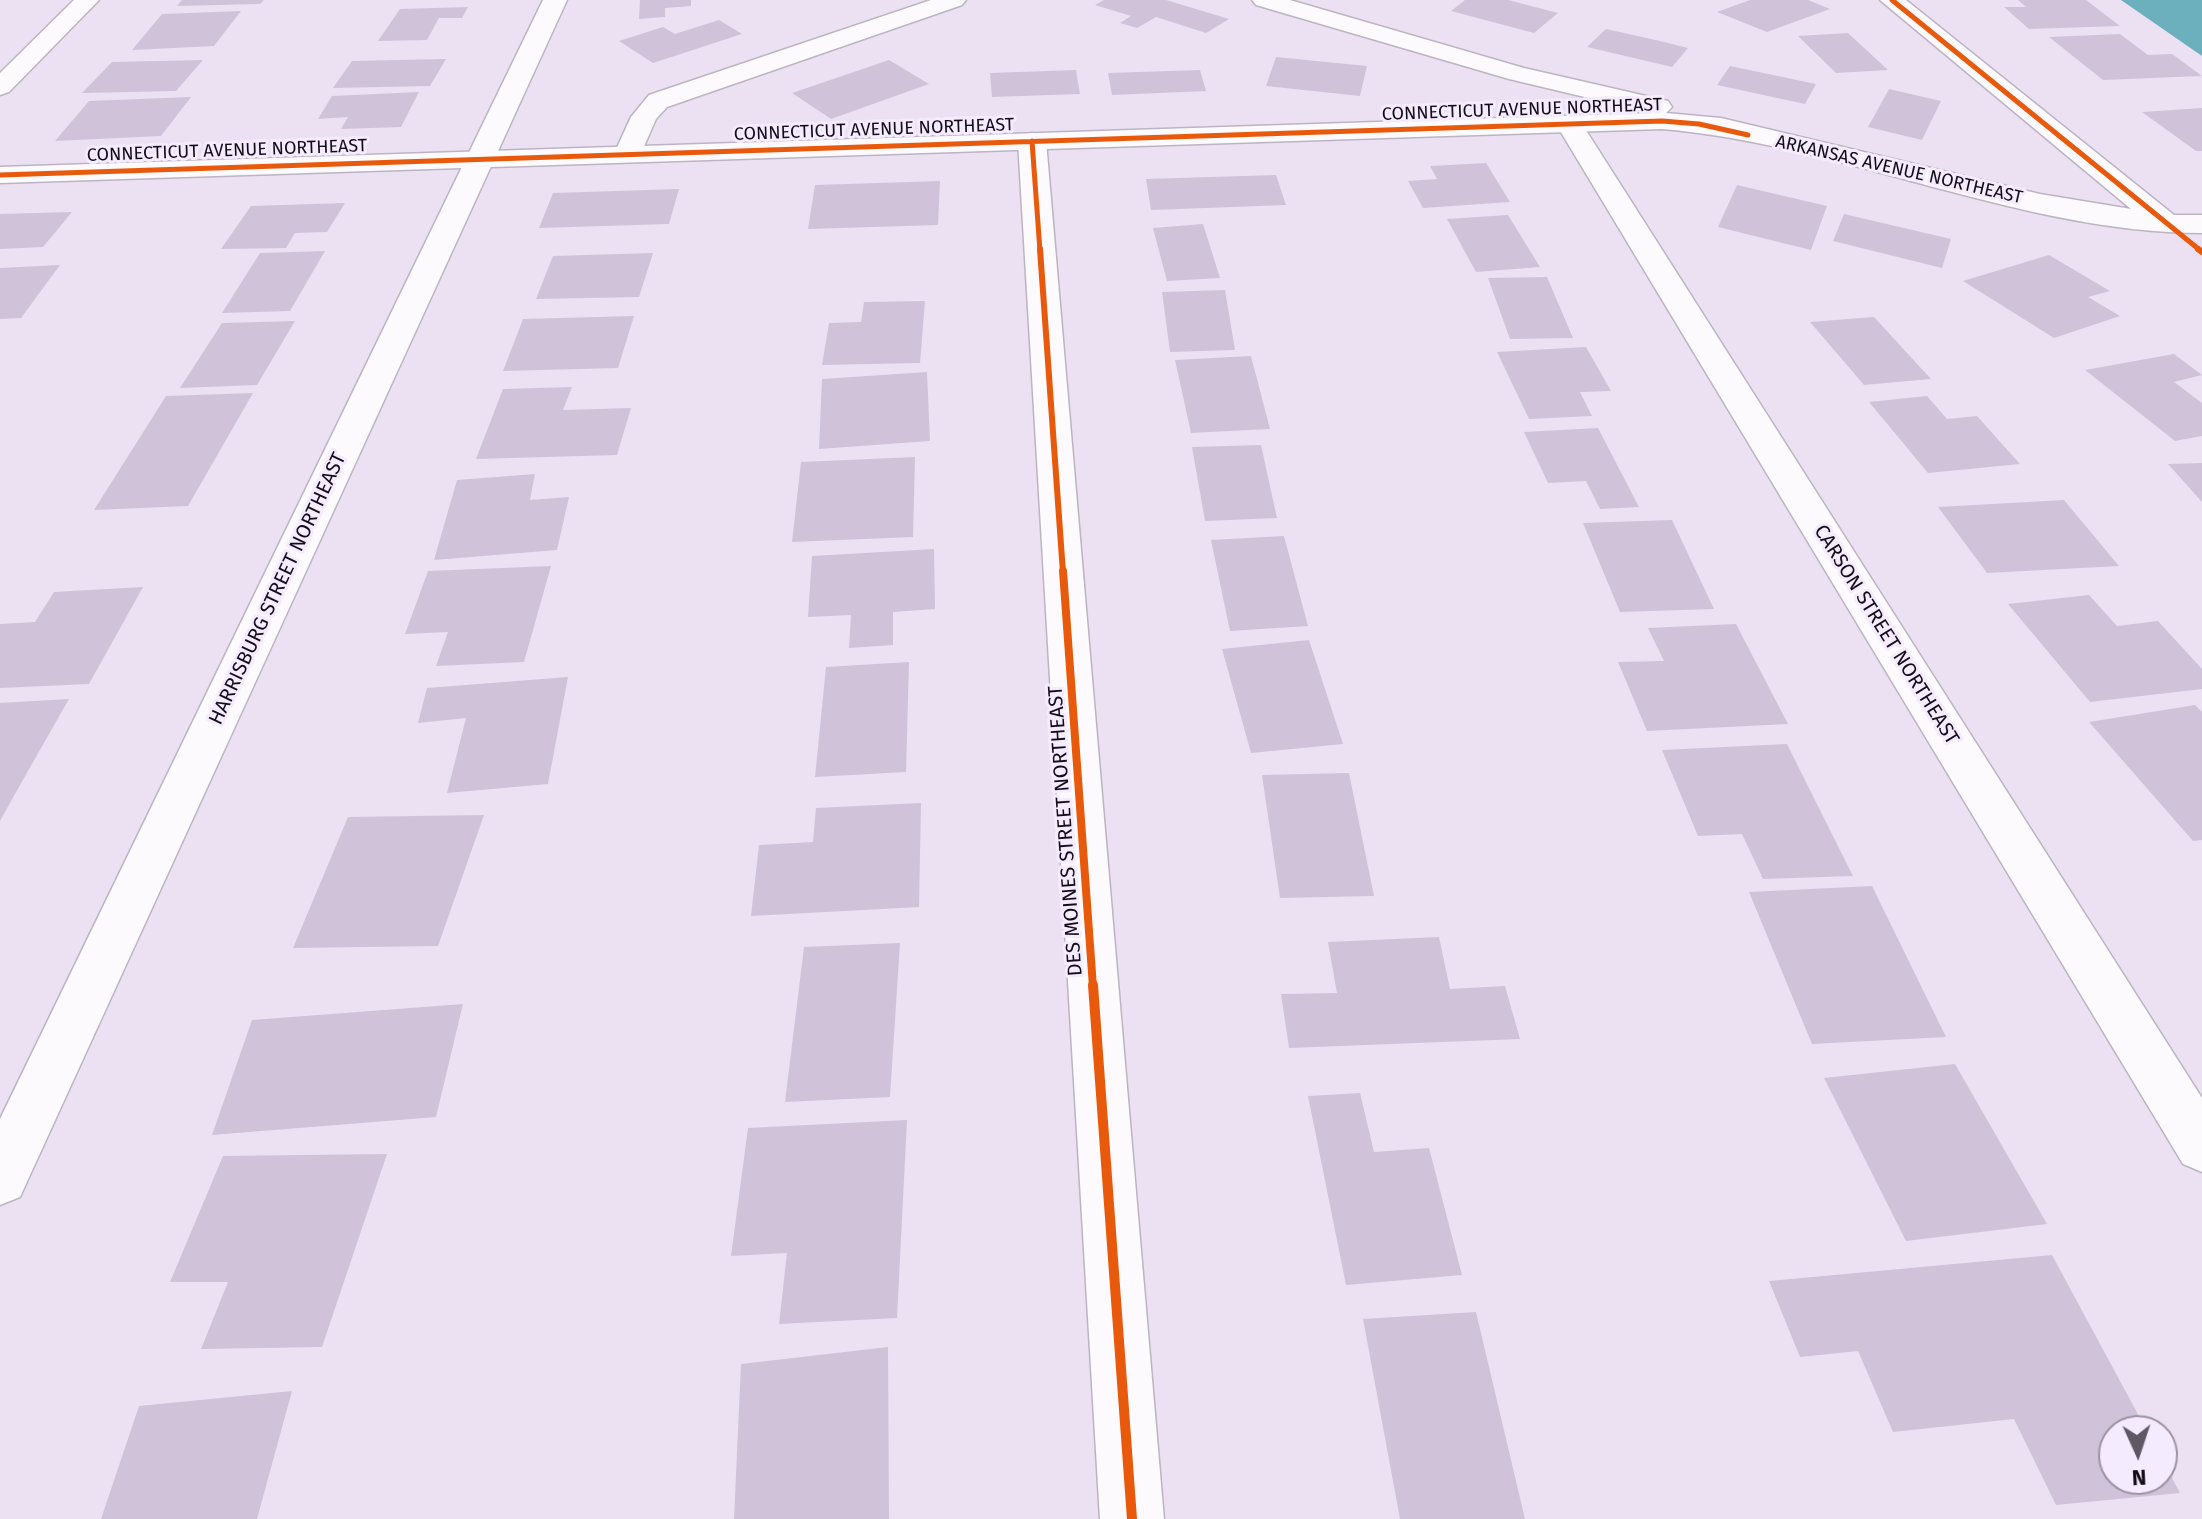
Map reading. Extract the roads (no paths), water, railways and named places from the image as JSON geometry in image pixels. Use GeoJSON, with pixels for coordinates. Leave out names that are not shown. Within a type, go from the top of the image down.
{"type":"FeatureCollection","features":[{"type":"Feature","properties":{"kind":"street"},"geometry":{"type":"LineString","coordinates":[[0,87],[87,0]]}},
{"type":"Feature","properties":{"kind":"street","name":"HARRISBURG STREET NORTHEAST"},"geometry":{"type":"LineString","coordinates":[[0,1178],[555,0]]}},
{"type":"Feature","properties":{"kind":"street"},"geometry":{"type":"LineString","coordinates":[[628,154],[644,117],[658,101],[954,0]]}},
{"type":"Feature","properties":{"kind":"street","name":"ARKANSAS AVENUE NORTHEAST"},"geometry":{"type":"LineString","coordinates":[[1264,0],[1535,77],[1674,111],[1748,135],[2040,203],[2167,224],[2202,224]]}},
{"type":"Feature","properties":{"kind":"street"},"geometry":{"type":"LineString","coordinates":[[1892,0],[2202,252]]}},
{"type":"Feature","properties":{"kind":"street","name":"CARSON STREET NORTHEAST"},"geometry":{"type":"LineString","coordinates":[[1535,77],[1569,93],[1580,124],[2202,1146]]}},
{"type":"Feature","properties":{"kind":"street","name":"CONNECTICUT AVENUE NORTHEAST"},"geometry":{"type":"LineString","coordinates":[[0,175],[1580,124],[1674,122],[1748,135]]}},
{"type":"Feature","properties":{"kind":"street","name":"DES MOINES STREET NORTHEAST"},"geometry":{"type":"LineString","coordinates":[[1032,141],[1132,1519]]}},
{"type":"Feature","properties":{"kind":"water"},"geometry":{"type":"Polygon","coordinates":[[[2121,0],[2202,0],[2202,56],[2121,0]]]}}]}
